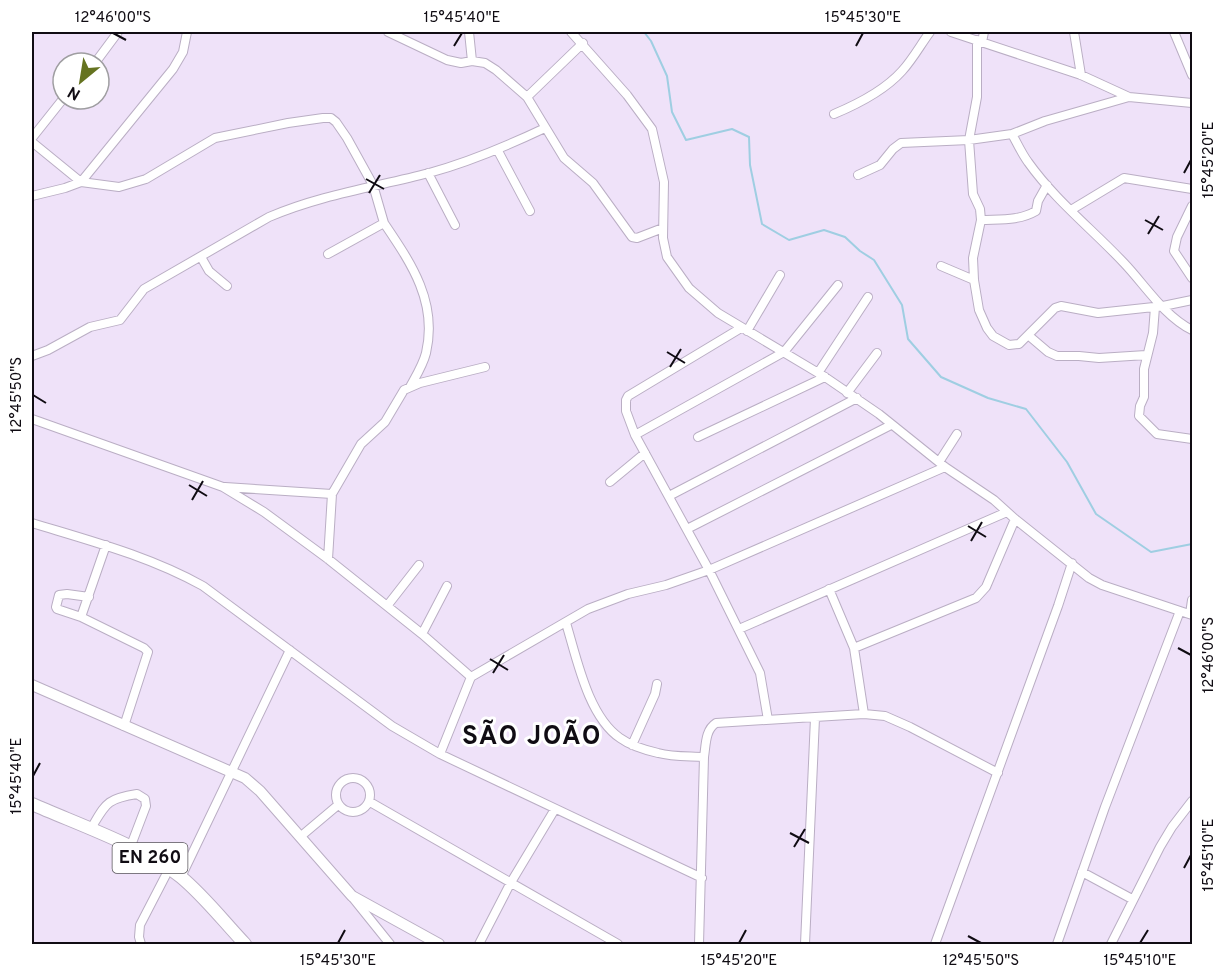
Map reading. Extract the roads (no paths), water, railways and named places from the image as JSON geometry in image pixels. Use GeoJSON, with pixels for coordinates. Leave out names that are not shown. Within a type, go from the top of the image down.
{"type":"FeatureCollection","features":[{"type":"Feature","properties":{"kind":"main road","name":"EN 260"},"geometry":{"type":"LineString","coordinates":[[32,804],[130,848],[170,869],[201,894],[245,945]]}},
{"type":"Feature","properties":{"kind":"street"},"geometry":{"type":"LineString","coordinates":[[104,51],[118,32]]}},
{"type":"Feature","properties":{"kind":"street"},"geometry":{"type":"LineString","coordinates":[[32,196],[81,182],[173,69],[183,52],[187,32]]}},
{"type":"Feature","properties":{"kind":"street"},"geometry":{"type":"LineString","coordinates":[[392,32],[447,60],[461,63],[485,63],[496,70],[527,97],[564,158],[594,183],[632,237],[637,238],[663,228]]}},
{"type":"Feature","properties":{"kind":"street"},"geometry":{"type":"LineString","coordinates":[[469,32],[472,62]]}},
{"type":"Feature","properties":{"kind":"street"},"geometry":{"type":"LineString","coordinates":[[571,32],[627,94],[652,129],[664,182],[663,238],[667,257],[677,274],[702,301],[744,330],[857,398],[942,464],[994,500],[1089,578],[1102,585],[1191,614],[1192,600]]}},
{"type":"Feature","properties":{"kind":"street"},"geometry":{"type":"LineString","coordinates":[[834,114],[892,81],[904,70],[930,32]]}},
{"type":"Feature","properties":{"kind":"street"},"geometry":{"type":"LineString","coordinates":[[951,32],[1082,75],[1129,97],[1192,103]]}},
{"type":"Feature","properties":{"kind":"street"},"geometry":{"type":"LineString","coordinates":[[984,32],[979,41],[977,97],[969,140],[973,194],[980,209],[981,220],[973,258],[974,280],[979,310],[993,336],[1008,345],[1015,346],[1055,308],[1061,306],[1098,313],[1159,307],[1192,300]]}},
{"type":"Feature","properties":{"kind":"street"},"geometry":{"type":"LineString","coordinates":[[1074,32],[1082,75]]}},
{"type":"Feature","properties":{"kind":"street"},"geometry":{"type":"LineString","coordinates":[[1174,32],[1192,75]]}},
{"type":"Feature","properties":{"kind":"street"},"geometry":{"type":"LineString","coordinates":[[527,97],[583,43]]}},
{"type":"Feature","properties":{"kind":"street"},"geometry":{"type":"LineString","coordinates":[[858,175],[880,165],[901,143],[969,140],[1012,134],[1129,97]]}},
{"type":"Feature","properties":{"kind":"street"},"geometry":{"type":"LineString","coordinates":[[54,111],[32,140],[81,182],[108,187],[134,184],[146,179],[215,138],[332,118],[373,185],[384,223],[414,269],[427,302],[426,351],[410,387]]}},
{"type":"Feature","properties":{"kind":"street"},"geometry":{"type":"LineString","coordinates":[[32,356],[90,327],[120,320],[144,289],[269,217],[290,208],[373,185],[428,173],[498,151],[545,129]]}},
{"type":"Feature","properties":{"kind":"street"},"geometry":{"type":"LineString","coordinates":[[1012,134],[1027,161],[1047,186],[1123,262],[1159,307],[1192,330]]}},
{"type":"Feature","properties":{"kind":"street"},"geometry":{"type":"LineString","coordinates":[[498,151],[530,211]]}},
{"type":"Feature","properties":{"kind":"street"},"geometry":{"type":"LineString","coordinates":[[428,173],[455,225]]}},
{"type":"Feature","properties":{"kind":"street"},"geometry":{"type":"LineString","coordinates":[[1071,210],[1124,178],[1192,189]]}},
{"type":"Feature","properties":{"kind":"street"},"geometry":{"type":"LineString","coordinates":[[981,220],[1015,219],[1036,211],[1038,201],[1047,186]]}},
{"type":"Feature","properties":{"kind":"street"},"geometry":{"type":"LineString","coordinates":[[1192,206],[1177,237],[1174,250],[1192,278]]}},
{"type":"Feature","properties":{"kind":"street"},"geometry":{"type":"LineString","coordinates":[[328,254],[384,223]]}},
{"type":"Feature","properties":{"kind":"street"},"geometry":{"type":"LineString","coordinates":[[201,257],[209,271],[227,286]]}},
{"type":"Feature","properties":{"kind":"street"},"geometry":{"type":"LineString","coordinates":[[941,266],[974,280]]}},
{"type":"Feature","properties":{"kind":"street"},"geometry":{"type":"LineString","coordinates":[[768,720],[760,673],[709,570],[635,435],[626,411],[626,400],[628,396],[744,330],[780,275]]}},
{"type":"Feature","properties":{"kind":"street"},"geometry":{"type":"LineString","coordinates":[[635,435],[784,352],[838,285]]}},
{"type":"Feature","properties":{"kind":"street"},"geometry":{"type":"LineString","coordinates":[[698,437],[822,375],[868,297]]}},
{"type":"Feature","properties":{"kind":"street"},"geometry":{"type":"LineString","coordinates":[[1159,307],[1146,355],[1144,397],[1140,406],[1141,419],[1157,434],[1192,439]]}},
{"type":"Feature","properties":{"kind":"street"},"geometry":{"type":"LineString","coordinates":[[1028,335],[1048,352],[1057,356],[1099,358],[1146,355]]}},
{"type":"Feature","properties":{"kind":"street"},"geometry":{"type":"LineString","coordinates":[[847,393],[878,354]]}},
{"type":"Feature","properties":{"kind":"street"},"geometry":{"type":"LineString","coordinates":[[328,559],[332,494],[361,444],[385,422],[404,390],[485,367]]}},
{"type":"Feature","properties":{"kind":"street"},"geometry":{"type":"LineString","coordinates":[[669,496],[857,398]]}},
{"type":"Feature","properties":{"kind":"street"},"geometry":{"type":"LineString","coordinates":[[32,419],[223,487],[264,512],[328,559],[422,634],[471,677]]}},
{"type":"Feature","properties":{"kind":"street"},"geometry":{"type":"LineString","coordinates":[[687,530],[891,424]]}},
{"type":"Feature","properties":{"kind":"street"},"geometry":{"type":"LineString","coordinates":[[440,754],[471,677],[588,609],[709,570],[942,464],[957,434]]}},
{"type":"Feature","properties":{"kind":"street"},"geometry":{"type":"LineString","coordinates":[[610,482],[645,453]]}},
{"type":"Feature","properties":{"kind":"street"},"geometry":{"type":"LineString","coordinates":[[223,487],[332,494]]}},
{"type":"Feature","properties":{"kind":"street"},"geometry":{"type":"LineString","coordinates":[[739,629],[1007,512]]}},
{"type":"Feature","properties":{"kind":"street"},"geometry":{"type":"LineString","coordinates":[[854,648],[976,598],[986,587],[1015,519]]}},
{"type":"Feature","properties":{"kind":"street"},"geometry":{"type":"LineString","coordinates":[[32,523],[106,545],[165,566],[203,586],[392,726],[440,754],[702,878]]}},
{"type":"Feature","properties":{"kind":"street"},"geometry":{"type":"LineString","coordinates":[[81,618],[106,545]]}},
{"type":"Feature","properties":{"kind":"street"},"geometry":{"type":"LineString","coordinates":[[934,945],[998,774],[1072,562]]}},
{"type":"Feature","properties":{"kind":"street"},"geometry":{"type":"LineString","coordinates":[[387,606],[419,565]]}},
{"type":"Feature","properties":{"kind":"street"},"geometry":{"type":"LineString","coordinates":[[422,634],[447,586]]}},
{"type":"Feature","properties":{"kind":"street"},"geometry":{"type":"LineString","coordinates":[[829,589],[854,648],[864,714]]}},
{"type":"Feature","properties":{"kind":"street"},"geometry":{"type":"LineString","coordinates":[[89,597],[59,595],[56,607],[144,648],[148,652],[124,726]]}},
{"type":"Feature","properties":{"kind":"street"},"geometry":{"type":"LineString","coordinates":[[1056,945],[1180,611]]}},
{"type":"Feature","properties":{"kind":"street"},"geometry":{"type":"LineString","coordinates":[[566,623],[592,703],[605,723],[618,737],[632,745],[660,754],[704,757]]}},
{"type":"Feature","properties":{"kind":"street"},"geometry":{"type":"LineString","coordinates":[[181,877],[290,650]]}},
{"type":"Feature","properties":{"kind":"street"},"geometry":{"type":"LineString","coordinates":[[632,745],[655,694],[657,684]]}},
{"type":"Feature","properties":{"kind":"street"},"geometry":{"type":"LineString","coordinates":[[32,685],[245,778],[260,790],[352,896],[390,945]]}},
{"type":"Feature","properties":{"kind":"street"},"geometry":{"type":"LineString","coordinates":[[699,945],[704,757],[707,733],[716,723],[864,714],[885,716],[998,774]]}},
{"type":"Feature","properties":{"kind":"street"},"geometry":{"type":"LineString","coordinates":[[805,945],[815,718]]}},
{"type":"Feature","properties":{"kind":"street"},"geometry":{"type":"LineString","coordinates":[[354,778],[367,785],[370,790],[370,802],[359,812],[346,811],[338,805],[337,788],[344,780],[354,778]]}},
{"type":"Feature","properties":{"kind":"street"},"geometry":{"type":"LineString","coordinates":[[90,830],[107,802],[116,797],[137,794],[145,799],[146,806],[130,848]]}},
{"type":"Feature","properties":{"kind":"street"},"geometry":{"type":"LineString","coordinates":[[1111,945],[1132,899],[1172,827],[1192,801]]}},
{"type":"Feature","properties":{"kind":"street"},"geometry":{"type":"LineString","coordinates":[[370,802],[618,945]]}},
{"type":"Feature","properties":{"kind":"street"},"geometry":{"type":"LineString","coordinates":[[300,837],[338,805]]}},
{"type":"Feature","properties":{"kind":"street"},"geometry":{"type":"LineString","coordinates":[[479,945],[510,884],[555,809]]}},
{"type":"Feature","properties":{"kind":"street"},"geometry":{"type":"LineString","coordinates":[[141,945],[140,925],[170,869]]}},
{"type":"Feature","properties":{"kind":"street"},"geometry":{"type":"LineString","coordinates":[[1082,872],[1132,899]]}},
{"type":"Feature","properties":{"kind":"street"},"geometry":{"type":"LineString","coordinates":[[352,896],[439,945]]}},
{"type":"Feature","properties":{"kind":"waterway"},"geometry":{"type":"LineString","coordinates":[[644,32],[651,41],[667,76],[672,112],[686,140],[732,129],[749,137],[750,165],[762,224],[789,240],[824,230],[845,237],[874,260],[902,305],[908,339],[941,377],[988,398],[1026,409],[1067,462],[1096,514],[1151,552],[1192,544]]}},
{"type":"Feature","properties":{"kind":"district","name":"SÃO JOÃO"},"geometry":{"type":"Point","coordinates":[532,737]}}]}
